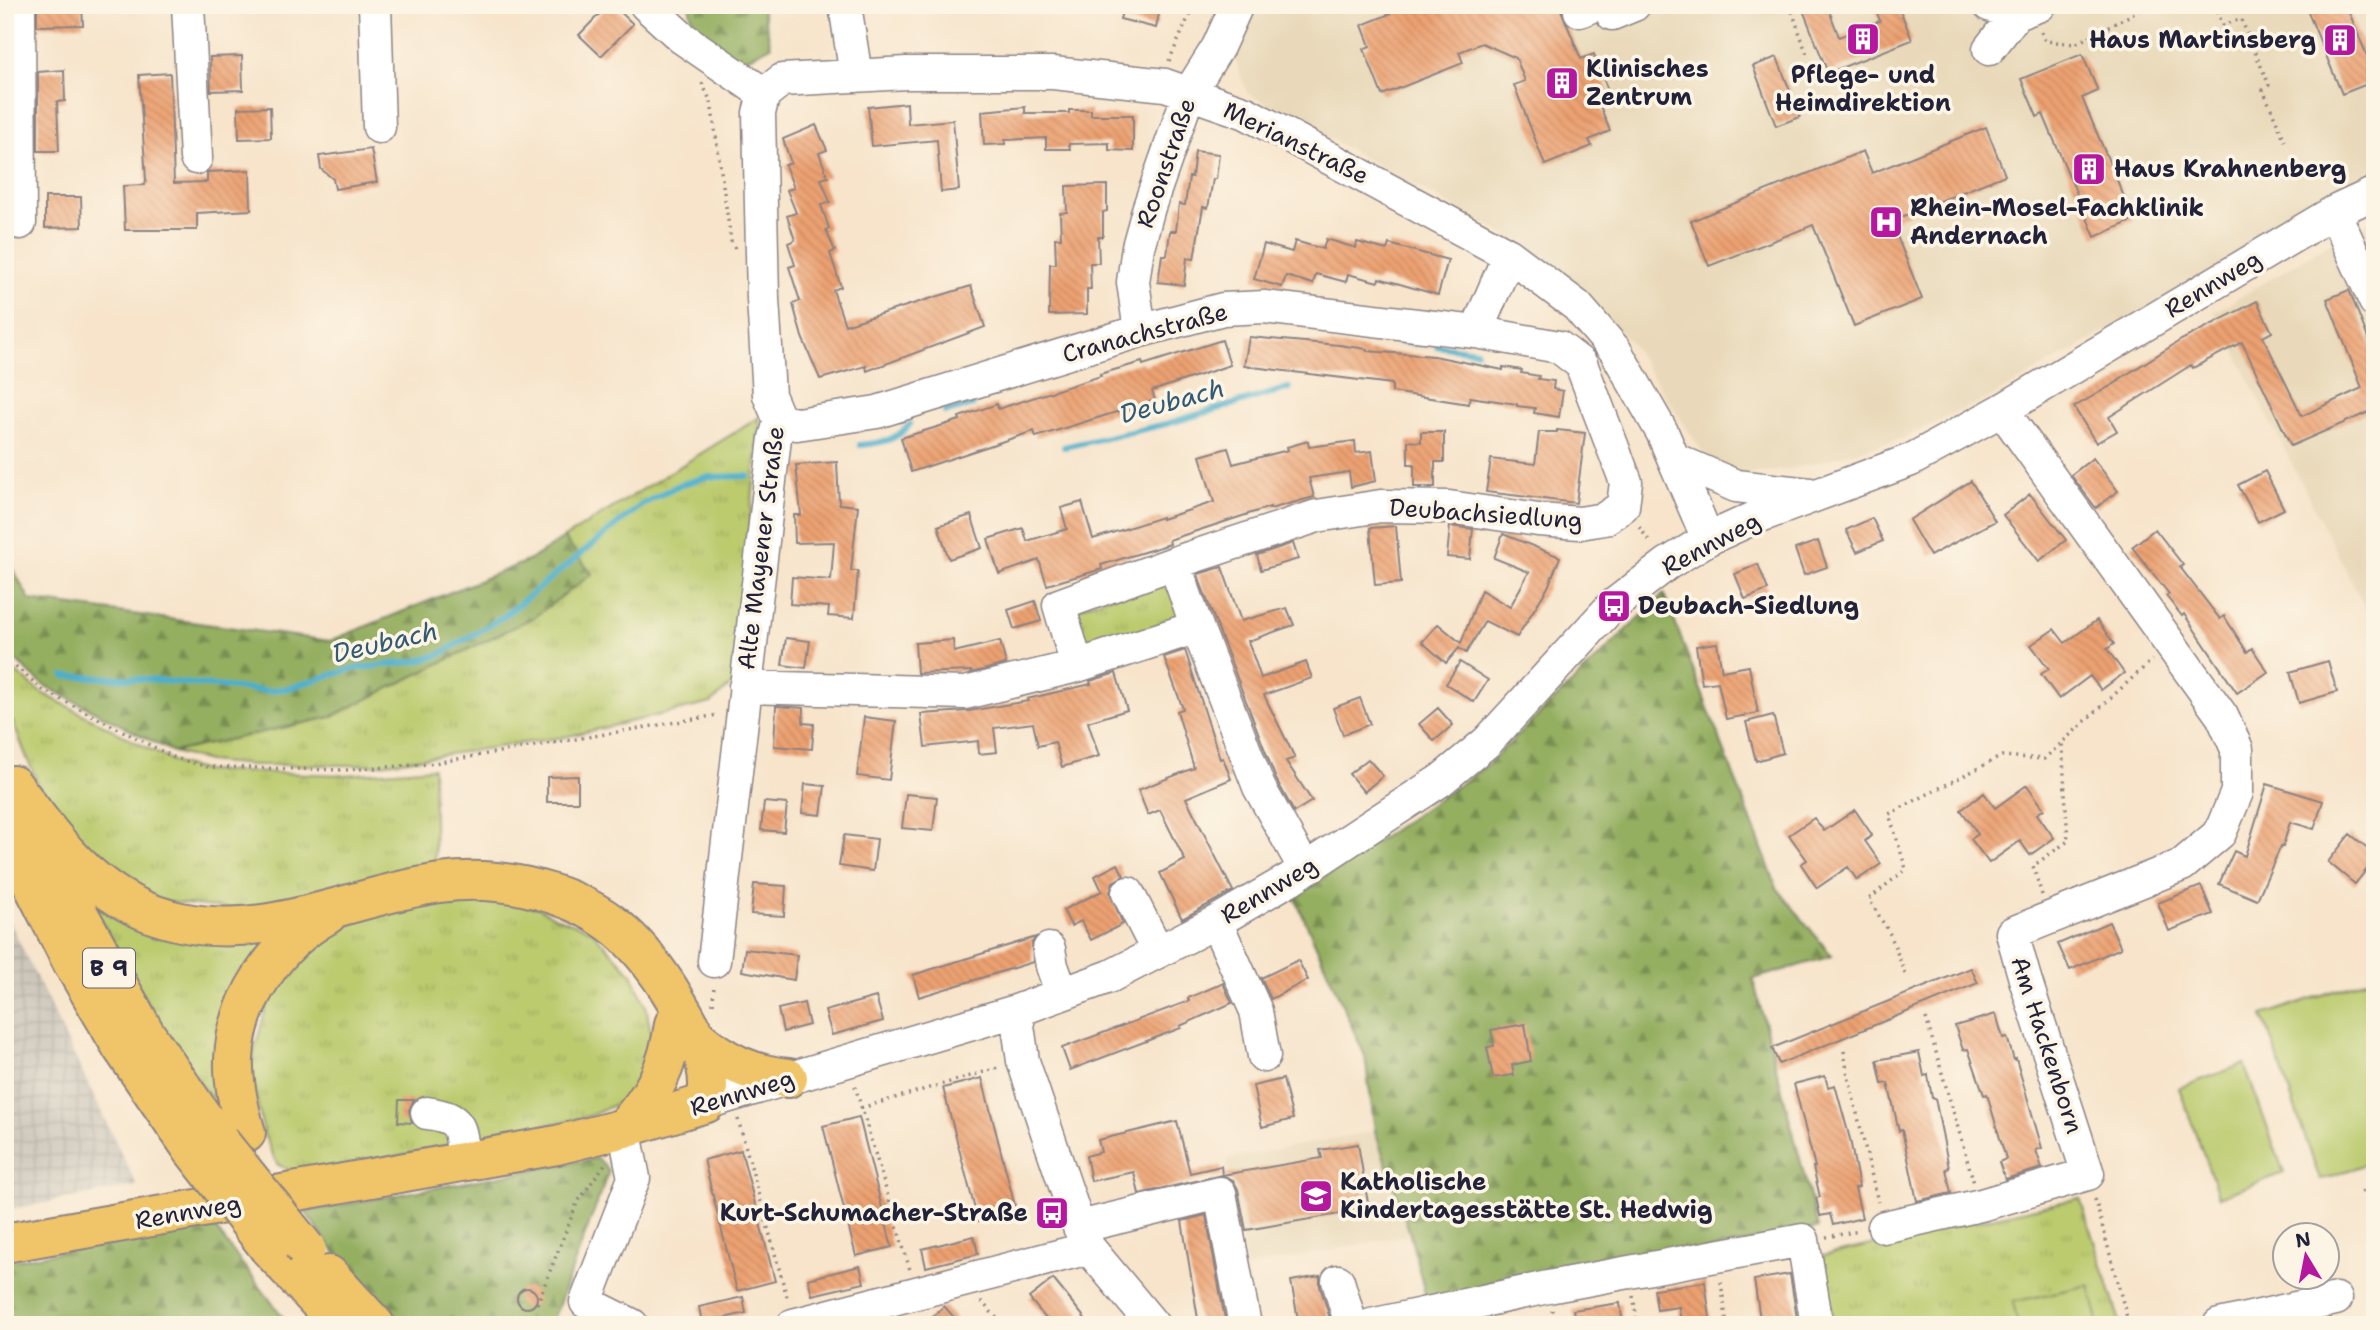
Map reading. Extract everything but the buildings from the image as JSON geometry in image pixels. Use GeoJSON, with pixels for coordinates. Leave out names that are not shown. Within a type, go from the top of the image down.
{"type":"FeatureCollection","features":[{"type":"Feature","properties":{"kind":"main road"},"geometry":{"type":"LineString","coordinates":[[9,775],[42,825],[92,880],[132,906],[181,922],[239,926],[304,917],[401,891],[442,883],[475,881],[534,888],[580,904],[614,924],[637,946],[656,970],[688,1019],[686,1031],[671,1047],[659,1080],[645,1105],[629,1153]]}},
{"type":"Feature","properties":{"kind":"main road","name":"B 9"},"geometry":{"type":"LineString","coordinates":[[9,775],[45,853],[145,1033],[340,1325]]}},
{"type":"Feature","properties":{"kind":"main road","name":"B 9"},"geometry":{"type":"LineString","coordinates":[[5,830],[72,962],[121,1046],[219,1141]]}},
{"type":"Feature","properties":{"kind":"main road"},"geometry":{"type":"LineString","coordinates":[[306,1325],[288,1249],[262,1171],[219,1141],[239,1110],[234,1057],[238,1034],[254,992],[267,968],[284,947],[303,931],[325,916],[349,906]]}},
{"type":"Feature","properties":{"kind":"main road"},"geometry":{"type":"LineString","coordinates":[[686,1031],[735,1065],[752,1072],[788,1078]]}},
{"type":"Feature","properties":{"kind":"main road"},"geometry":{"type":"LineString","coordinates":[[686,1031],[707,1073],[709,1091],[721,1109]]}},
{"type":"Feature","properties":{"kind":"main road","name":"Rennweg"},"geometry":{"type":"LineString","coordinates":[[5,1244],[557,1145],[629,1153],[721,1109]]}},
{"type":"Feature","properties":{"kind":"main road","name":"B 9"},"geometry":{"type":"LineString","coordinates":[[288,1249],[375,1325]]}},
{"type":"Feature","properties":{"kind":"street"},"geometry":{"type":"LineString","coordinates":[[19,5],[20,223]]}},
{"type":"Feature","properties":{"kind":"street"},"geometry":{"type":"LineString","coordinates":[[188,5],[196,158]]}},
{"type":"Feature","properties":{"kind":"street"},"geometry":{"type":"LineString","coordinates":[[375,5],[379,127]]}},
{"type":"Feature","properties":{"kind":"street"},"geometry":{"type":"LineString","coordinates":[[646,5],[681,37],[764,94]]}},
{"type":"Feature","properties":{"kind":"street"},"geometry":{"type":"LineString","coordinates":[[845,5],[856,76]]}},
{"type":"Feature","properties":{"kind":"street","name":"Roonstraße"},"geometry":{"type":"LineString","coordinates":[[1140,331],[1133,282],[1138,247],[1177,89],[1218,47],[1237,5]]}},
{"type":"Feature","properties":{"kind":"street"},"geometry":{"type":"LineString","coordinates":[[1989,49],[2019,8]]}},
{"type":"Feature","properties":{"kind":"street","name":"Merianstraße"},"geometry":{"type":"LineString","coordinates":[[764,94],[782,80],[906,73],[1053,73],[1177,89],[1246,113],[1509,255],[1577,306],[1615,350],[1662,432],[1709,539]]}},
{"type":"Feature","properties":{"kind":"street","name":"Alte Mayener Straße"},"geometry":{"type":"LineString","coordinates":[[714,961],[775,438],[780,421],[769,395],[763,299],[759,113],[764,94]]}},
{"type":"Feature","properties":{"kind":"street","name":"Rennweg"},"geometry":{"type":"LineString","coordinates":[[721,1109],[788,1078],[1017,1011],[1111,976],[1216,922],[1305,869],[1441,780],[1475,752],[1611,607],[1667,564],[1709,539],[1752,519],[1911,460],[2002,410],[2334,212],[2375,193]]}},
{"type":"Feature","properties":{"kind":"street"},"geometry":{"type":"LineString","coordinates":[[2334,212],[2375,301]]}},
{"type":"Feature","properties":{"kind":"street"},"geometry":{"type":"LineString","coordinates":[[1509,255],[1476,332],[1559,347],[1581,364],[1626,482],[1622,506]]}},
{"type":"Feature","properties":{"kind":"street","name":"Cranachstraße"},"geometry":{"type":"LineString","coordinates":[[780,421],[797,425],[877,412],[1140,331],[1223,309],[1264,307],[1476,332]]}},
{"type":"Feature","properties":{"kind":"street","name":"Am Hackenborn"},"geometry":{"type":"LineString","coordinates":[[2002,410],[2222,716],[2237,749],[2237,792],[2220,833],[2182,865],[2012,933],[2088,1174]]}},
{"type":"Feature","properties":{"kind":"street"},"geometry":{"type":"LineString","coordinates":[[1674,459],[1736,486],[1818,495]]}},
{"type":"Feature","properties":{"kind":"street","name":"Deubachsiedlung"},"geometry":{"type":"LineString","coordinates":[[1077,666],[1059,605],[1174,563],[1317,516],[1381,506],[1449,506],[1538,520],[1580,523],[1604,519],[1622,506]]}},
{"type":"Feature","properties":{"kind":"street"},"geometry":{"type":"LineString","coordinates":[[1174,563],[1259,787],[1305,869]]}},
{"type":"Feature","properties":{"kind":"street"},"geometry":{"type":"LineString","coordinates":[[745,699],[965,693],[1077,666],[1197,626]]}},
{"type":"Feature","properties":{"kind":"street"},"geometry":{"type":"LineString","coordinates":[[1128,894],[1158,952]]}},
{"type":"Feature","properties":{"kind":"street"},"geometry":{"type":"LineString","coordinates":[[1216,922],[1256,1011],[1265,1056]]}},
{"type":"Feature","properties":{"kind":"street"},"geometry":{"type":"LineString","coordinates":[[1049,948],[1062,994]]}},
{"type":"Feature","properties":{"kind":"street"},"geometry":{"type":"LineString","coordinates":[[1017,1011],[1023,1061],[1084,1238],[1153,1325]]}},
{"type":"Feature","properties":{"kind":"street"},"geometry":{"type":"LineString","coordinates":[[426,1113],[448,1116],[457,1124],[461,1135],[463,1163]]}},
{"type":"Feature","properties":{"kind":"street"},"geometry":{"type":"LineString","coordinates":[[629,1153],[586,1303],[632,1325]]}},
{"type":"Feature","properties":{"kind":"street"},"geometry":{"type":"LineString","coordinates":[[1884,1227],[1981,1205],[2088,1174]]}},
{"type":"Feature","properties":{"kind":"street"},"geometry":{"type":"LineString","coordinates":[[794,1324],[844,1319],[1220,1193],[1245,1325]]}},
{"type":"Feature","properties":{"kind":"street"},"geometry":{"type":"LineString","coordinates":[[1371,1325],[1548,1287],[1803,1240],[1817,1325]]}},
{"type":"Feature","properties":{"kind":"street"},"geometry":{"type":"LineString","coordinates":[[1338,1281],[1351,1325]]}},
{"type":"Feature","properties":{"kind":"street"},"geometry":{"type":"LineString","coordinates":[[2219,1325],[2336,1299]]}},
{"type":"Feature","properties":{"kind":"path"},"geometry":{"type":"LineString","coordinates":[[1177,89],[1170,61],[1194,5]]}},
{"type":"Feature","properties":{"kind":"path"},"geometry":{"type":"LineString","coordinates":[[1790,5],[1807,55]]}},
{"type":"Feature","properties":{"kind":"path"},"geometry":{"type":"LineString","coordinates":[[2019,8],[2045,41],[2075,44],[2150,5]]}},
{"type":"Feature","properties":{"kind":"path"},"geometry":{"type":"LineString","coordinates":[[2214,5],[2223,25],[2241,19],[2269,85],[2263,90],[2285,141]]}},
{"type":"Feature","properties":{"kind":"path"},"geometry":{"type":"LineString","coordinates":[[701,80],[711,102],[731,241],[737,253]]}},
{"type":"Feature","properties":{"kind":"path"},"geometry":{"type":"LineString","coordinates":[[1622,506],[1667,564]]}},
{"type":"Feature","properties":{"kind":"path"},"geometry":{"type":"LineString","coordinates":[[1905,974],[1891,936],[1870,899],[1906,869],[1889,814],[2002,756],[2044,759],[2170,646]]}},
{"type":"Feature","properties":{"kind":"path"},"geometry":{"type":"LineString","coordinates":[[5,657],[43,690],[175,758],[208,766],[345,770],[428,764],[745,699]]}},
{"type":"Feature","properties":{"kind":"path"},"geometry":{"type":"LineString","coordinates":[[2042,894],[2033,866],[2068,841],[2062,742]]}},
{"type":"Feature","properties":{"kind":"path"},"geometry":{"type":"LineString","coordinates":[[1926,1018],[1981,1205]]}},
{"type":"Feature","properties":{"kind":"path"},"geometry":{"type":"LineString","coordinates":[[1803,1240],[1884,1227],[1844,1051]]}},
{"type":"Feature","properties":{"kind":"path"},"geometry":{"type":"LineString","coordinates":[[848,1060],[916,1293]]}},
{"type":"Feature","properties":{"kind":"path"},"geometry":{"type":"LineString","coordinates":[[862,1108],[1023,1061]]}},
{"type":"Feature","properties":{"kind":"path"},"geometry":{"type":"LineString","coordinates":[[721,1109],[794,1324]]}},
{"type":"Feature","properties":{"kind":"path"},"geometry":{"type":"LineString","coordinates":[[537,1304],[577,1203],[604,1165],[629,1153]]}},
{"type":"Feature","properties":{"kind":"path"},"geometry":{"type":"LineString","coordinates":[[2088,1174],[2129,1325]]}},
{"type":"Feature","properties":{"kind":"path"},"geometry":{"type":"LineString","coordinates":[[2361,1192],[2375,1186]]}},
{"type":"Feature","properties":{"kind":"path"},"geometry":{"type":"LineString","coordinates":[[1717,1256],[1727,1325]]}},
{"type":"Feature","properties":{"kind":"shaded area","name":"Rhein-Mosel-Fachklinik Andernach"},"geometry":{"type":"Polygon","coordinates":[[[1257,5],[2375,5],[2375,175],[2327,198],[2255,246],[1993,396],[1898,440],[1792,469],[1743,475],[1705,456],[1629,340],[1523,245],[1247,93],[1233,53],[1257,5]]]}},
{"type":"Feature","properties":{"kind":"shaded area","name":"Rhein-Mosel-Fachklinik Andernach"},"geometry":{"type":"Polygon","coordinates":[[[2375,219],[2375,628],[2215,312],[2375,219]]]}},
{"type":"Feature","properties":{"kind":"shaded area"},"geometry":{"type":"Polygon","coordinates":[[[5,912],[137,1186],[5,1210],[5,912]]]}},
{"type":"Feature","properties":{"kind":"shaded area","name":"Katholische Kindertagesstätte St. Hedwig"},"geometry":{"type":"Polygon","coordinates":[[[1375,1131],[1410,1234],[1247,1267],[1227,1159],[1375,1131]]]}},
{"type":"Feature","properties":{"kind":"green space"},"geometry":{"type":"Polygon","coordinates":[[[689,5],[761,5],[771,46],[740,62],[693,25],[689,5]]]}},
{"type":"Feature","properties":{"kind":"green space"},"geometry":{"type":"Polygon","coordinates":[[[760,417],[735,681],[711,703],[564,737],[374,765],[250,765],[208,761],[173,752],[331,717],[592,574],[564,538],[760,417]]]}},
{"type":"Feature","properties":{"kind":"green space"},"geometry":{"type":"Polygon","coordinates":[[[564,538],[592,574],[534,617],[331,717],[173,752],[43,685],[5,651],[5,555],[30,600],[330,641],[530,560],[564,538]]]}},
{"type":"Feature","properties":{"kind":"green space"},"geometry":{"type":"Polygon","coordinates":[[[1166,576],[1181,617],[1087,652],[1072,610],[1166,576]]]}},
{"type":"Feature","properties":{"kind":"green space"},"geometry":{"type":"Polygon","coordinates":[[[1664,594],[1777,888],[1832,956],[1753,979],[1818,1228],[1428,1306],[1410,1234],[1375,1131],[1365,1056],[1295,898],[1486,766],[1664,594]]]}},
{"type":"Feature","properties":{"kind":"green space"},"geometry":{"type":"Polygon","coordinates":[[[5,663],[40,692],[178,764],[206,771],[345,775],[433,768],[435,871],[256,912],[143,899],[53,818],[5,702],[5,663]]]}},
{"type":"Feature","properties":{"kind":"green space"},"geometry":{"type":"Polygon","coordinates":[[[77,878],[122,910],[308,922],[266,958],[236,1130],[173,1048],[77,878]]]}},
{"type":"Feature","properties":{"kind":"green space"},"geometry":{"type":"Polygon","coordinates":[[[500,900],[539,908],[591,930],[632,974],[646,1006],[652,1038],[646,1071],[627,1099],[590,1116],[301,1176],[277,1164],[264,1134],[250,1068],[269,997],[303,954],[363,917],[430,902],[500,900]]]}},
{"type":"Feature","properties":{"kind":"green space"},"geometry":{"type":"Polygon","coordinates":[[[2375,977],[2375,1161],[2320,1180],[2263,1015],[2375,977]]]}},
{"type":"Feature","properties":{"kind":"green space"},"geometry":{"type":"Polygon","coordinates":[[[2244,1064],[2284,1173],[2219,1197],[2179,1088],[2244,1064]]]}},
{"type":"Feature","properties":{"kind":"green space"},"geometry":{"type":"Polygon","coordinates":[[[597,1158],[609,1171],[551,1325],[389,1325],[305,1212],[597,1158]]]}},
{"type":"Feature","properties":{"kind":"green space"},"geometry":{"type":"Polygon","coordinates":[[[2080,1198],[2121,1325],[1834,1325],[1822,1256],[2080,1198]]]}},
{"type":"Feature","properties":{"kind":"green space"},"geometry":{"type":"Polygon","coordinates":[[[212,1224],[283,1317],[283,1325],[5,1325],[5,1262],[212,1224]]]}},
{"type":"Feature","properties":{"kind":"green space"},"geometry":{"type":"Polygon","coordinates":[[[2089,1285],[2099,1325],[2018,1325],[2013,1302],[2089,1285]]]}},
{"type":"Feature","properties":{"kind":"waterway","name":"Deubach"},"geometry":{"type":"LineString","coordinates":[[1398,341],[1427,344]]}},
{"type":"Feature","properties":{"kind":"waterway","name":"Deubach"},"geometry":{"type":"LineString","coordinates":[[1437,346],[1476,351]]}},
{"type":"Feature","properties":{"kind":"waterway","name":"Deubach"},"geometry":{"type":"LineString","coordinates":[[1064,447],[1166,424],[1289,388]]}},
{"type":"Feature","properties":{"kind":"waterway","name":"Deubach"},"geometry":{"type":"LineString","coordinates":[[945,412],[973,405]]}},
{"type":"Feature","properties":{"kind":"waterway","name":"Deubach"},"geometry":{"type":"LineString","coordinates":[[860,445],[888,440],[910,424]]}},
{"type":"Feature","properties":{"kind":"waterway","name":"Deubach"},"geometry":{"type":"LineString","coordinates":[[64,676],[143,679],[267,691],[289,688],[351,669],[418,661],[439,655],[504,616],[643,504],[679,485],[707,477],[748,476]]}},
{"type":"Feature","properties":{"kind":"place","name":"Pflege- und Heimdirektion"},"geometry":{"type":"Point","coordinates":[1863,39]}},
{"type":"Feature","properties":{"kind":"place","name":"Haus Martinsberg"},"geometry":{"type":"Point","coordinates":[2340,40]}},
{"type":"Feature","properties":{"kind":"place","name":"Klinisches Zentrum"},"geometry":{"type":"Point","coordinates":[1562,83]}},
{"type":"Feature","properties":{"kind":"place","name":"Haus Krahnenberg"},"geometry":{"type":"Point","coordinates":[2089,169]}},
{"type":"Feature","properties":{"kind":"place","name":"Rhein-Mosel-Fachklinik Andernach"},"geometry":{"type":"Point","coordinates":[1886,222]}},
{"type":"Feature","properties":{"kind":"place","name":"Deubach-Siedlung"},"geometry":{"type":"Point","coordinates":[1614,606]}},
{"type":"Feature","properties":{"kind":"place","name":"Katholische Kindertagesstätte St. Hedwig"},"geometry":{"type":"Point","coordinates":[1316,1196]}},
{"type":"Feature","properties":{"kind":"place","name":"Kurt-Schumacher-Straße"},"geometry":{"type":"Point","coordinates":[1052,1213]}}]}
